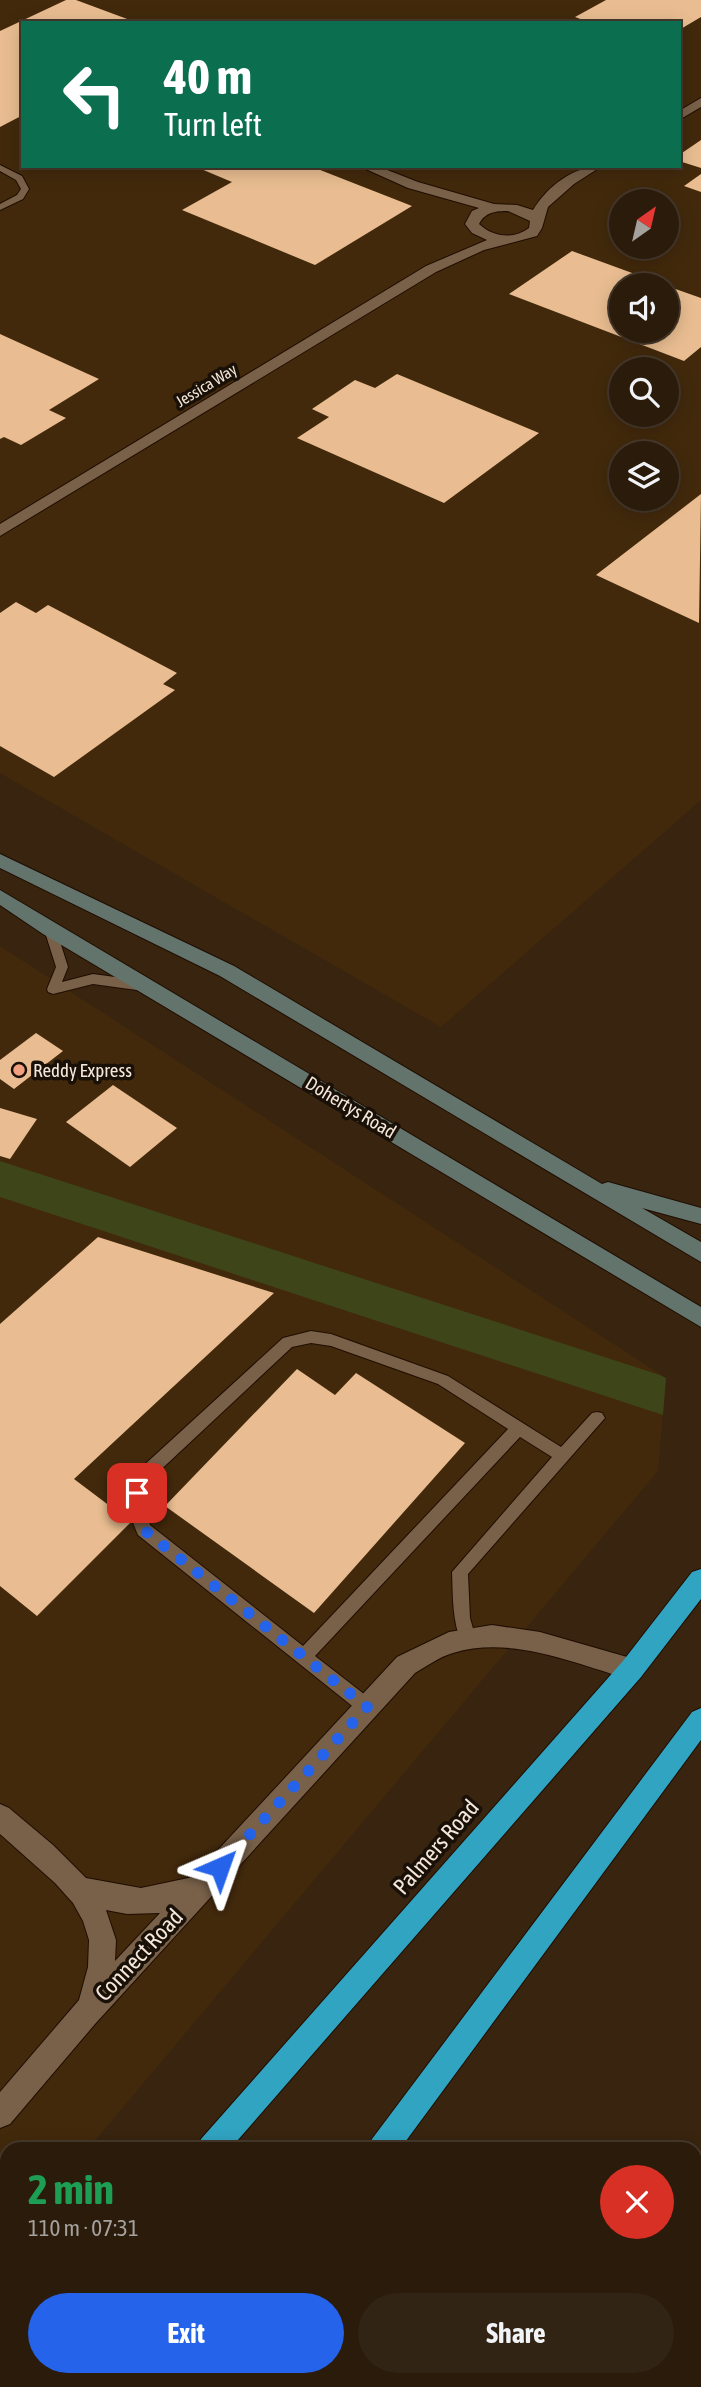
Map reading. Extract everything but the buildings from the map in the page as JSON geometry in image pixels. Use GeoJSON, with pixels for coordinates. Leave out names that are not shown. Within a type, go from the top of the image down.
{"type":"FeatureCollection","features":[{"type":"Feature","properties":{"kind":"highway","name":"Palmers Road"},"geometry":{"type":"LineString","coordinates":[[217,2142],[632,1669],[701,1580]]}},
{"type":"Feature","properties":{"kind":"highway"},"geometry":{"type":"LineString","coordinates":[[387,2142],[701,1720]]}},
{"type":"Feature","properties":{"kind":"main road"},"geometry":{"type":"LineString","coordinates":[[0,860],[227,971],[701,1253]]}},
{"type":"Feature","properties":{"kind":"main road","name":"Dohertys Road"},"geometry":{"type":"LineString","coordinates":[[0,896],[50,929],[345,1102],[701,1318]]}},
{"type":"Feature","properties":{"kind":"main road"},"geometry":{"type":"LineString","coordinates":[[576,1180],[701,1216]]}},
{"type":"Feature","properties":{"kind":"street"},"geometry":{"type":"LineString","coordinates":[[681,115],[701,102]]}},
{"type":"Feature","properties":{"kind":"street"},"geometry":{"type":"LineString","coordinates":[[370,168],[413,185],[496,208],[523,211],[537,220],[544,205],[569,183],[593,168]]}},
{"type":"Feature","properties":{"kind":"street"},"geometry":{"type":"LineString","coordinates":[[496,208],[569,183]]}},
{"type":"Feature","properties":{"kind":"street"},"geometry":{"type":"LineString","coordinates":[[413,185],[457,210],[487,236],[507,239]]}},
{"type":"Feature","properties":{"kind":"street","name":"Jessica Way"},"geometry":{"type":"LineString","coordinates":[[431,269],[473,226],[477,214],[496,208]]}},
{"type":"Feature","properties":{"kind":"street","name":"Jessica Way"},"geometry":{"type":"LineString","coordinates":[[0,531],[431,269],[479,247],[531,233],[537,227],[537,220]]}},
{"type":"Feature","properties":{"kind":"street","name":"Connect Road"},"geometry":{"type":"LineString","coordinates":[[0,2114],[85,2014],[406,1665],[449,1642],[491,1635],[538,1643],[632,1669]]}},
{"type":"Feature","properties":{"kind":"street"},"geometry":{"type":"LineString","coordinates":[[0,1817],[84,1891],[102,1926],[102,1975],[85,2014]]}},
{"type":"Feature","properties":{"kind":"street"},"geometry":{"type":"LineString","coordinates":[[84,1891],[112,1901],[138,1903],[171,1899],[201,1888]]}},
{"type":"Feature","properties":{"kind":"lane"},"geometry":{"type":"LineString","coordinates":[[0,168],[19,178],[25,189],[20,197],[0,207]]}},
{"type":"Feature","properties":{"kind":"lane"},"geometry":{"type":"LineString","coordinates":[[50,929],[62,967],[60,979],[53,989],[93,979],[146,986]]}},
{"type":"Feature","properties":{"kind":"lane"},"geometry":{"type":"LineString","coordinates":[[367,1707],[144,1530],[135,1512],[137,1493],[146,1472],[288,1342],[311,1336],[331,1340],[443,1380],[563,1456]]}},
{"type":"Feature","properties":{"kind":"lane"},"geometry":{"type":"LineString","coordinates":[[468,1639],[462,1618],[460,1572],[597,1418]]}},
{"type":"Feature","properties":{"kind":"lane"},"geometry":{"type":"LineString","coordinates":[[304,1656],[520,1427]]}},
{"type":"Feature","properties":{"kind":"shaded area"},"geometry":{"type":"Polygon","coordinates":[[[0,0],[701,0],[701,800],[441,1027],[0,773],[0,0]]]}},
{"type":"Feature","properties":{"kind":"shaded area"},"geometry":{"type":"Polygon","coordinates":[[[0,946],[666,1378],[658,1471],[94,2142],[0,2142],[0,946]]]}},
{"type":"Feature","properties":{"kind":"green space"},"geometry":{"type":"Polygon","coordinates":[[[0,1161],[660,1375],[666,1378],[663,1415],[0,1197],[0,1161]]]}},
{"type":"Feature","properties":{"kind":"place","name":"Reddy Express"},"geometry":{"type":"Point","coordinates":[19,1070]}},
{"type":"Feature","properties":{"kind":"route"},"geometry":{"type":"LineString","coordinates":[[137,1493],[135,1512],[144,1530],[367,1707],[220,1867]]}}]}
